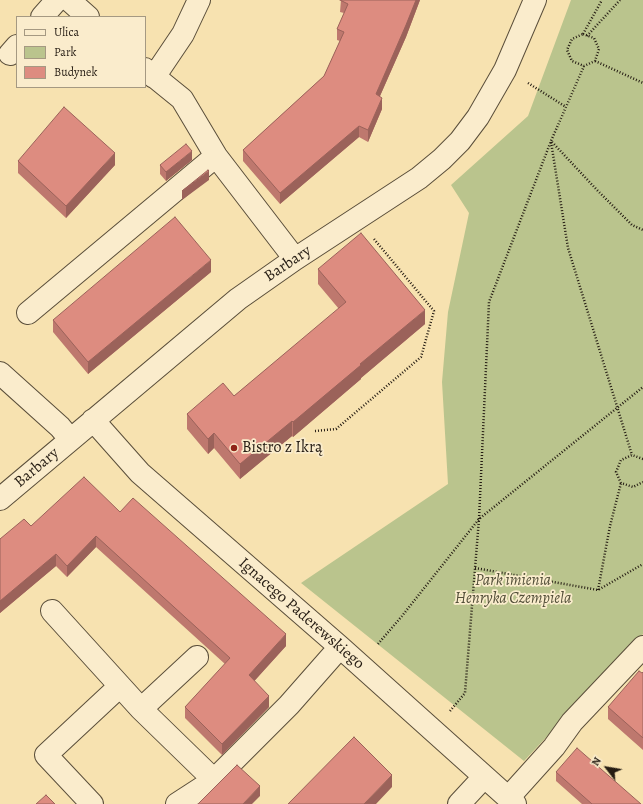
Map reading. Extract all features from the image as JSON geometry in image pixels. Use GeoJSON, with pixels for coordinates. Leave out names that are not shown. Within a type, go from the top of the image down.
{"type":"FeatureCollection","features":[{"type":"Feature","properties":{"kind":"street"},"geometry":{"type":"LineString","coordinates":[[43,16],[56,0]]}},
{"type":"Feature","properties":{"kind":"street"},"geometry":{"type":"LineString","coordinates":[[69,0],[87,16]]}},
{"type":"Feature","properties":{"kind":"street"},"geometry":{"type":"LineString","coordinates":[[199,0],[183,34],[149,73],[182,99],[216,156],[295,259]]}},
{"type":"Feature","properties":{"kind":"street","name":"Barbary"},"geometry":{"type":"LineString","coordinates":[[0,499],[238,299],[295,259],[419,178],[442,159],[460,141],[478,117],[506,70],[529,2]]}},
{"type":"Feature","properties":{"kind":"street"},"geometry":{"type":"LineString","coordinates":[[28,313],[216,156]]}},
{"type":"Feature","properties":{"kind":"street"},"geometry":{"type":"LineString","coordinates":[[0,373],[70,439]]}},
{"type":"Feature","properties":{"kind":"street","name":"Ignacego Paderewskiego"},"geometry":{"type":"LineString","coordinates":[[93,420],[140,473],[340,647],[511,801]]}},
{"type":"Feature","properties":{"kind":"street"},"geometry":{"type":"LineString","coordinates":[[52,611],[141,709],[214,780]]}},
{"type":"Feature","properties":{"kind":"street"},"geometry":{"type":"LineString","coordinates":[[177,804],[214,780],[288,705],[340,647]]}},
{"type":"Feature","properties":{"kind":"street"},"geometry":{"type":"LineString","coordinates":[[511,801],[572,722],[643,647]]}},
{"type":"Feature","properties":{"kind":"street"},"geometry":{"type":"LineString","coordinates":[[141,709],[197,658]]}},
{"type":"Feature","properties":{"kind":"street"},"geometry":{"type":"LineString","coordinates":[[92,804],[46,755],[120,686]]}},
{"type":"Feature","properties":{"kind":"street"},"geometry":{"type":"LineString","coordinates":[[458,804],[484,777]]}},
{"type":"Feature","properties":{"kind":"path"},"geometry":{"type":"LineString","coordinates":[[584,66],[572,61],[567,50],[572,39],[582,34],[602,0]]}},
{"type":"Feature","properties":{"kind":"path"},"geometry":{"type":"LineString","coordinates":[[587,36],[620,0]]}},
{"type":"Feature","properties":{"kind":"path"},"geometry":{"type":"LineString","coordinates":[[465,693],[479,519],[489,302],[551,141],[584,66],[595,61],[599,49],[594,38],[582,34]]}},
{"type":"Feature","properties":{"kind":"path"},"geometry":{"type":"LineString","coordinates":[[595,61],[643,83]]}},
{"type":"Feature","properties":{"kind":"path"},"geometry":{"type":"LineString","coordinates":[[522,80],[566,107]]}},
{"type":"Feature","properties":{"kind":"path"},"geometry":{"type":"LineString","coordinates":[[551,141],[596,190],[632,225],[643,230]]}},
{"type":"Feature","properties":{"kind":"path"},"geometry":{"type":"LineString","coordinates":[[551,141],[568,248],[632,455]]}},
{"type":"Feature","properties":{"kind":"path"},"geometry":{"type":"LineString","coordinates":[[315,431],[336,429],[421,357],[434,311],[371,236],[358,218]]}},
{"type":"Feature","properties":{"kind":"path"},"geometry":{"type":"LineString","coordinates":[[360,665],[402,616],[479,519],[643,387]]}},
{"type":"Feature","properties":{"kind":"path"},"geometry":{"type":"LineString","coordinates":[[643,459],[632,455],[621,460],[616,472],[622,483],[633,487],[643,482]]}},
{"type":"Feature","properties":{"kind":"path"},"geometry":{"type":"LineString","coordinates":[[598,590],[610,526],[622,483]]}},
{"type":"Feature","properties":{"kind":"path"},"geometry":{"type":"LineString","coordinates":[[475,568],[598,590],[643,564]]}},
{"type":"Feature","properties":{"kind":"green space","name":"Park imienia Henryka Czempiela"},"geometry":{"type":"Polygon","coordinates":[[[571,0],[643,0],[643,634],[524,761],[301,583],[448,484],[442,382],[448,312],[469,213],[451,185],[528,116],[571,0]]]}},
{"type":"Feature","properties":{"kind":"building"},"geometry":{"type":"Polygon","coordinates":[[[340,0],[416,0],[376,94],[382,98],[368,130],[359,126],[280,193],[243,150],[324,76],[344,32],[337,29],[348,4],[340,0]]]}},
{"type":"Feature","properties":{"kind":"building"},"geometry":{"type":"Polygon","coordinates":[[[64,107],[115,153],[66,206],[18,161],[64,107]]]}},
{"type":"Feature","properties":{"kind":"building"},"geometry":{"type":"Polygon","coordinates":[[[186,144],[192,151],[166,172],[160,165],[186,144]]]}},
{"type":"Feature","properties":{"kind":"building"},"geometry":{"type":"Polygon","coordinates":[[[208,170],[209,171],[182,191],[208,170]]]}},
{"type":"Feature","properties":{"kind":"building"},"geometry":{"type":"Polygon","coordinates":[[[175,217],[211,260],[88,362],[53,320],[175,217]]]}},
{"type":"Feature","properties":{"kind":"building"},"geometry":{"type":"Polygon","coordinates":[[[361,233],[425,310],[293,422],[292,421],[240,464],[214,433],[208,439],[187,414],[223,383],[234,396],[346,302],[318,269],[361,233]]]}},
{"type":"Feature","properties":{"kind":"building"},"geometry":{"type":"Polygon","coordinates":[[[84,477],[120,512],[133,498],[286,634],[249,675],[269,696],[222,744],[185,707],[230,658],[96,536],[67,566],[56,554],[0,601],[0,539],[24,519],[31,526],[84,477]]]}},
{"type":"Feature","properties":{"kind":"building"},"geometry":{"type":"Polygon","coordinates":[[[639,671],[642,673],[643,672],[643,738],[608,707],[639,671]]]}},
{"type":"Feature","properties":{"kind":"building"},"geometry":{"type":"Polygon","coordinates":[[[354,737],[392,775],[364,804],[288,804],[354,737]]]}},
{"type":"Feature","properties":{"kind":"building"},"geometry":{"type":"Polygon","coordinates":[[[577,748],[641,804],[592,804],[556,772],[577,748]]]}},
{"type":"Feature","properties":{"kind":"building"},"geometry":{"type":"Polygon","coordinates":[[[237,765],[260,786],[243,804],[198,804],[237,765]]]}},
{"type":"Feature","properties":{"kind":"building"},"geometry":{"type":"Polygon","coordinates":[[[46,795],[55,804],[36,804],[46,795]]]}},
{"type":"Feature","properties":{"kind":"place","name":"Bistro z Ikrą"},"geometry":{"type":"Point","coordinates":[234,448]}}]}
